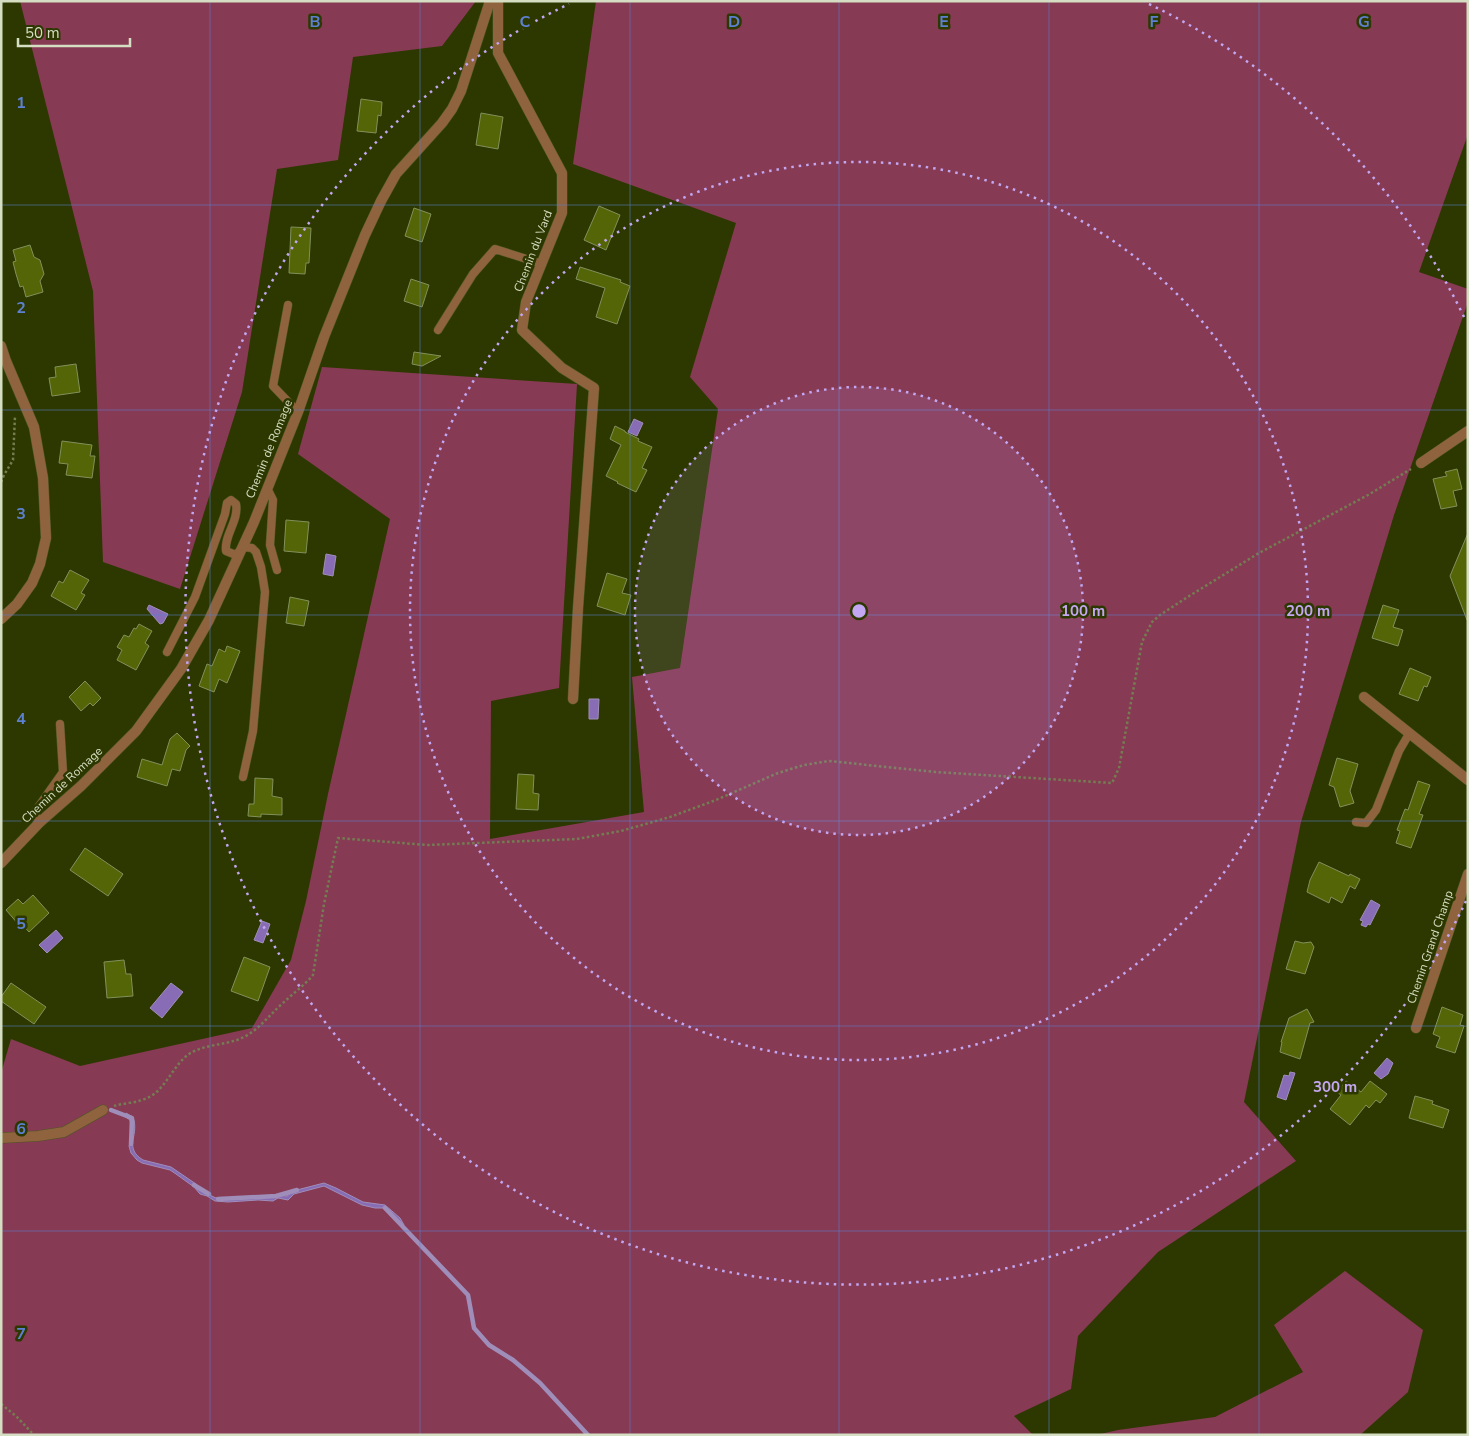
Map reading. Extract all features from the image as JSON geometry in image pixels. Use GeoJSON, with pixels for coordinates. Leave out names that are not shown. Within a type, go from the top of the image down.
{"type":"FeatureCollection","features":[{"type":"Feature","properties":{"kind":"street","name":"Chemin de Romage"},"geometry":{"type":"LineString","coordinates":[[1,864],[40,822],[81,786],[136,731],[185,661],[209,620],[244,547],[298,412],[324,337],[373,218],[396,174],[442,124],[452,109],[461,92],[490,1]]}},
{"type":"Feature","properties":{"kind":"street","name":"Chemin du Vard"},"geometry":{"type":"LineString","coordinates":[[498,1],[498,53],[562,173],[562,213],[526,302],[522,330],[562,368],[594,388],[573,699]]}},
{"type":"Feature","properties":{"kind":"street"},"geometry":{"type":"LineString","coordinates":[[1,346],[34,426],[42,478],[46,538],[40,564],[32,582],[17,604],[1,619]]}},
{"type":"Feature","properties":{"kind":"street"},"geometry":{"type":"LineString","coordinates":[[1421,463],[1468,431]]}},
{"type":"Feature","properties":{"kind":"street"},"geometry":{"type":"LineString","coordinates":[[1364,698],[1468,780]]}},
{"type":"Feature","properties":{"kind":"street","name":"Chemin Grand Champ"},"geometry":{"type":"LineString","coordinates":[[1416,1028],[1468,874]]}},
{"type":"Feature","properties":{"kind":"street"},"geometry":{"type":"LineString","coordinates":[[1,1138],[64,1132],[103,1110]]}},
{"type":"Feature","properties":{"kind":"lane"},"geometry":{"type":"LineString","coordinates":[[438,330],[474,274],[495,249],[542,264]]}},
{"type":"Feature","properties":{"kind":"lane"},"geometry":{"type":"LineString","coordinates":[[288,305],[272,386],[298,412]]}},
{"type":"Feature","properties":{"kind":"lane"},"geometry":{"type":"LineString","coordinates":[[267,488],[273,500],[270,546],[277,570]]}},
{"type":"Feature","properties":{"kind":"lane"},"geometry":{"type":"LineString","coordinates":[[167,652],[195,597],[226,514],[226,503],[231,500],[236,504],[237,511],[226,542],[226,551],[236,555],[244,547],[252,548],[256,552],[262,567],[265,592],[253,731],[243,777]]}},
{"type":"Feature","properties":{"kind":"lane"},"geometry":{"type":"LineString","coordinates":[[40,822],[34,813],[63,772],[60,724]]}},
{"type":"Feature","properties":{"kind":"lane"},"geometry":{"type":"LineString","coordinates":[[1356,822],[1366,823],[1376,810],[1399,751],[1409,734]]}},
{"type":"Feature","properties":{"kind":"path"},"geometry":{"type":"LineString","coordinates":[[1,482],[13,460],[15,418],[19,392]]}},
{"type":"Feature","properties":{"kind":"path"},"geometry":{"type":"LineString","coordinates":[[103,1110],[148,1098],[157,1092],[179,1062],[190,1053],[250,1034],[258,1029],[280,1005],[307,983],[313,975],[324,904],[338,838],[427,845],[577,840],[621,831],[694,809],[804,764],[830,761],[953,774],[1112,783],[1119,768],[1142,642],[1152,622],[1186,598],[1267,549],[1368,495],[1421,463]]}},
{"type":"Feature","properties":{"kind":"path"},"geometry":{"type":"LineString","coordinates":[[1,1404],[16,1416],[34,1435]]}},
{"type":"Feature","properties":{"kind":"shaded area"},"geometry":{"type":"Polygon","coordinates":[[[20,1],[476,1],[442,46],[353,57],[338,160],[277,169],[242,392],[180,589],[103,562],[93,291],[20,1]]]}},
{"type":"Feature","properties":{"kind":"shaded area"},"geometry":{"type":"Polygon","coordinates":[[[596,1],[1468,1],[1468,134],[1419,272],[1468,289],[1468,302],[1394,515],[1301,822],[1244,1102],[1296,1161],[1158,1252],[1078,1336],[1071,1389],[1014,1416],[1033,1435],[1,1435],[1,1073],[11,1039],[80,1066],[252,1028],[291,960],[306,901],[390,519],[298,454],[322,367],[577,384],[559,688],[491,701],[490,839],[644,812],[632,677],[680,668],[718,409],[690,377],[736,223],[573,164],[596,1]]]}},
{"type":"Feature","properties":{"kind":"shaded area"},"geometry":{"type":"Polygon","coordinates":[[[634,419],[643,423],[637,436],[628,432],[634,419]]]}},
{"type":"Feature","properties":{"kind":"shaded area"},"geometry":{"type":"Polygon","coordinates":[[[326,554],[336,556],[333,576],[323,574],[326,554]]]}},
{"type":"Feature","properties":{"kind":"shaded area"},"geometry":{"type":"Polygon","coordinates":[[[149,605],[168,614],[163,623],[160,624],[147,609],[149,605]]]}},
{"type":"Feature","properties":{"kind":"shaded area"},"geometry":{"type":"Polygon","coordinates":[[[589,699],[599,699],[598,719],[589,719],[589,699]]]}},
{"type":"Feature","properties":{"kind":"shaded area"},"geometry":{"type":"Polygon","coordinates":[[[1371,900],[1380,905],[1370,925],[1368,924],[1366,927],[1361,925],[1363,921],[1360,920],[1371,900]]]}},
{"type":"Feature","properties":{"kind":"shaded area"},"geometry":{"type":"Polygon","coordinates":[[[262,921],[270,924],[263,943],[254,940],[262,921]]]}},
{"type":"Feature","properties":{"kind":"shaded area"},"geometry":{"type":"Polygon","coordinates":[[[56,930],[63,938],[47,953],[39,945],[56,930]]]}},
{"type":"Feature","properties":{"kind":"shaded area"},"geometry":{"type":"Polygon","coordinates":[[[171,983],[183,992],[162,1018],[150,1008],[171,983]]]}},
{"type":"Feature","properties":{"kind":"shaded area"},"geometry":{"type":"Polygon","coordinates":[[[1387,1058],[1393,1063],[1388,1074],[1381,1079],[1374,1073],[1387,1058]]]}},
{"type":"Feature","properties":{"kind":"shaded area"},"geometry":{"type":"Polygon","coordinates":[[[1290,1072],[1295,1073],[1286,1100],[1277,1097],[1284,1075],[1289,1076],[1290,1072]]]}},
{"type":"Feature","properties":{"kind":"shaded area"},"geometry":{"type":"Polygon","coordinates":[[[126,1113],[133,1117],[134,1120],[133,1147],[137,1156],[143,1160],[171,1167],[196,1184],[201,1191],[216,1198],[287,1196],[293,1191],[324,1183],[363,1202],[385,1205],[400,1218],[404,1225],[402,1226],[399,1220],[383,1208],[362,1205],[324,1186],[294,1194],[288,1200],[278,1198],[273,1201],[215,1201],[200,1194],[194,1187],[170,1170],[137,1160],[131,1153],[129,1146],[132,1134],[130,1120],[124,1116],[126,1113]]]}},
{"type":"Feature","properties":{"kind":"shaded area"},"geometry":{"type":"Polygon","coordinates":[[[1345,1271],[1423,1330],[1408,1392],[1360,1435],[1096,1435],[1118,1430],[1215,1417],[1303,1372],[1274,1325],[1345,1271]]]}},
{"type":"Feature","properties":{"kind":"building"},"geometry":{"type":"Polygon","coordinates":[[[361,99],[382,102],[381,116],[378,115],[376,133],[357,131],[361,99]]]}},
{"type":"Feature","properties":{"kind":"building"},"geometry":{"type":"Polygon","coordinates":[[[481,113],[503,117],[498,149],[476,145],[481,113]]]}},
{"type":"Feature","properties":{"kind":"building"},"geometry":{"type":"Polygon","coordinates":[[[599,206],[620,215],[606,250],[584,240],[599,206]]]}},
{"type":"Feature","properties":{"kind":"building"},"geometry":{"type":"Polygon","coordinates":[[[414,208],[431,214],[422,242],[405,236],[414,208]]]}},
{"type":"Feature","properties":{"kind":"building"},"geometry":{"type":"Polygon","coordinates":[[[291,227],[311,228],[309,263],[306,263],[305,274],[289,273],[291,227]]]}},
{"type":"Feature","properties":{"kind":"building"},"geometry":{"type":"Polygon","coordinates":[[[30,245],[34,257],[40,260],[44,274],[40,281],[43,292],[26,297],[23,286],[20,287],[16,274],[13,262],[16,261],[13,250],[30,245]]]}},
{"type":"Feature","properties":{"kind":"building"},"geometry":{"type":"Polygon","coordinates":[[[580,267],[621,280],[620,282],[630,286],[617,324],[596,317],[605,288],[576,279],[580,267]]]}},
{"type":"Feature","properties":{"kind":"building"},"geometry":{"type":"Polygon","coordinates":[[[411,279],[429,285],[422,307],[404,301],[411,279]]]}},
{"type":"Feature","properties":{"kind":"building"},"geometry":{"type":"Polygon","coordinates":[[[414,352],[441,356],[422,366],[412,364],[414,352]]]}},
{"type":"Feature","properties":{"kind":"building"},"geometry":{"type":"Polygon","coordinates":[[[76,364],[80,392],[52,396],[49,378],[56,377],[55,367],[76,364]]]}},
{"type":"Feature","properties":{"kind":"building"},"geometry":{"type":"Polygon","coordinates":[[[615,426],[639,439],[638,441],[652,447],[642,468],[647,470],[636,492],[606,476],[621,445],[610,439],[615,426]]]}},
{"type":"Feature","properties":{"kind":"building"},"geometry":{"type":"Polygon","coordinates":[[[62,441],[92,445],[90,456],[95,456],[92,478],[66,475],[68,464],[59,463],[62,441]]]}},
{"type":"Feature","properties":{"kind":"building"},"geometry":{"type":"Polygon","coordinates":[[[1457,469],[1462,489],[1453,491],[1457,506],[1441,509],[1433,479],[1447,476],[1445,472],[1457,469]]]}},
{"type":"Feature","properties":{"kind":"building"},"geometry":{"type":"Polygon","coordinates":[[[286,520],[309,522],[306,553],[284,551],[286,520]]]}},
{"type":"Feature","properties":{"kind":"building"},"geometry":{"type":"Polygon","coordinates":[[[1468,533],[1468,619],[1467,620],[1450,576],[1468,533]]]}},
{"type":"Feature","properties":{"kind":"building"},"geometry":{"type":"Polygon","coordinates":[[[70,570],[89,580],[81,593],[85,595],[76,610],[51,596],[59,581],[63,583],[70,570]]]}},
{"type":"Feature","properties":{"kind":"building"},"geometry":{"type":"Polygon","coordinates":[[[607,573],[627,579],[622,593],[631,595],[625,615],[597,606],[607,573]]]}},
{"type":"Feature","properties":{"kind":"building"},"geometry":{"type":"Polygon","coordinates":[[[290,597],[309,601],[304,626],[286,623],[290,597]]]}},
{"type":"Feature","properties":{"kind":"building"},"geometry":{"type":"Polygon","coordinates":[[[1383,605],[1399,610],[1393,627],[1403,630],[1398,646],[1372,638],[1383,605]]]}},
{"type":"Feature","properties":{"kind":"building"},"geometry":{"type":"Polygon","coordinates":[[[139,624],[152,631],[145,643],[149,646],[136,670],[117,660],[122,650],[117,647],[124,635],[129,637],[134,628],[136,629],[139,624]]]}},
{"type":"Feature","properties":{"kind":"building"},"geometry":{"type":"Polygon","coordinates":[[[227,646],[240,651],[227,683],[219,679],[214,692],[199,686],[207,664],[212,666],[219,649],[225,652],[227,646]]]}},
{"type":"Feature","properties":{"kind":"building"},"geometry":{"type":"Polygon","coordinates":[[[1410,668],[1431,677],[1427,687],[1424,686],[1418,701],[1399,694],[1410,668]]]}},
{"type":"Feature","properties":{"kind":"building"},"geometry":{"type":"Polygon","coordinates":[[[85,681],[101,698],[93,706],[90,703],[81,711],[69,697],[85,681]]]}},
{"type":"Feature","properties":{"kind":"building"},"geometry":{"type":"Polygon","coordinates":[[[177,733],[190,746],[186,750],[180,771],[172,769],[167,786],[137,777],[142,759],[162,765],[170,739],[177,733]]]}},
{"type":"Feature","properties":{"kind":"building"},"geometry":{"type":"Polygon","coordinates":[[[1337,758],[1358,764],[1350,791],[1354,803],[1340,807],[1334,787],[1329,785],[1337,758]]]}},
{"type":"Feature","properties":{"kind":"building"},"geometry":{"type":"Polygon","coordinates":[[[518,774],[534,775],[533,793],[539,794],[538,810],[516,809],[518,774]]]}},
{"type":"Feature","properties":{"kind":"building"},"geometry":{"type":"Polygon","coordinates":[[[255,778],[273,779],[272,796],[282,798],[282,815],[261,814],[261,817],[248,816],[249,804],[254,804],[255,778]]]}},
{"type":"Feature","properties":{"kind":"building"},"geometry":{"type":"Polygon","coordinates":[[[1418,781],[1430,785],[1419,814],[1423,815],[1411,848],[1396,843],[1400,831],[1397,830],[1405,809],[1408,810],[1418,781]]]}},
{"type":"Feature","properties":{"kind":"building"},"geometry":{"type":"Polygon","coordinates":[[[85,848],[123,874],[108,896],[70,870],[85,848]]]}},
{"type":"Feature","properties":{"kind":"building"},"geometry":{"type":"Polygon","coordinates":[[[1319,862],[1360,879],[1355,889],[1350,886],[1342,903],[1331,897],[1329,903],[1307,892],[1310,880],[1319,862]]]}},
{"type":"Feature","properties":{"kind":"building"},"geometry":{"type":"Polygon","coordinates":[[[33,895],[49,913],[29,932],[21,923],[19,925],[6,910],[18,899],[23,904],[33,895]]]}},
{"type":"Feature","properties":{"kind":"building"},"geometry":{"type":"Polygon","coordinates":[[[1295,941],[1311,942],[1314,947],[1305,974],[1286,969],[1295,941]]]}},
{"type":"Feature","properties":{"kind":"building"},"geometry":{"type":"Polygon","coordinates":[[[244,957],[270,967],[258,1001],[231,991],[244,957]]]}},
{"type":"Feature","properties":{"kind":"building"},"geometry":{"type":"Polygon","coordinates":[[[124,960],[126,974],[131,974],[133,996],[107,998],[104,962],[124,960]]]}},
{"type":"Feature","properties":{"kind":"building"},"geometry":{"type":"Polygon","coordinates":[[[11,983],[46,1007],[34,1024],[1,1001],[1,997],[11,983]]]}},
{"type":"Feature","properties":{"kind":"building"},"geometry":{"type":"Polygon","coordinates":[[[1442,1007],[1463,1015],[1460,1025],[1464,1026],[1455,1053],[1436,1047],[1440,1037],[1433,1034],[1442,1007]]]}},
{"type":"Feature","properties":{"kind":"building"},"geometry":{"type":"Polygon","coordinates":[[[1307,1009],[1314,1022],[1310,1023],[1300,1059],[1280,1052],[1281,1042],[1289,1018],[1307,1009]]]}},
{"type":"Feature","properties":{"kind":"building"},"geometry":{"type":"Polygon","coordinates":[[[1346,1081],[1361,1092],[1370,1081],[1387,1094],[1380,1103],[1376,1100],[1369,1108],[1366,1105],[1350,1125],[1330,1109],[1341,1095],[1337,1092],[1346,1081]]]}},
{"type":"Feature","properties":{"kind":"building"},"geometry":{"type":"Polygon","coordinates":[[[1415,1096],[1433,1101],[1432,1104],[1449,1110],[1443,1128],[1409,1118],[1415,1096]]]}},
{"type":"Feature","properties":{"kind":"waterway"},"geometry":{"type":"LineString","coordinates":[[111,1110],[132,1118],[131,1144]]}},
{"type":"Feature","properties":{"kind":"waterway"},"geometry":{"type":"LineString","coordinates":[[194,1185],[209,1194]]}},
{"type":"Feature","properties":{"kind":"waterway"},"geometry":{"type":"LineString","coordinates":[[218,1199],[276,1196],[297,1190]]}},
{"type":"Feature","properties":{"kind":"waterway"},"geometry":{"type":"LineString","coordinates":[[385,1208],[468,1295],[474,1328],[489,1345],[513,1360],[540,1383],[588,1435]]}}]}
